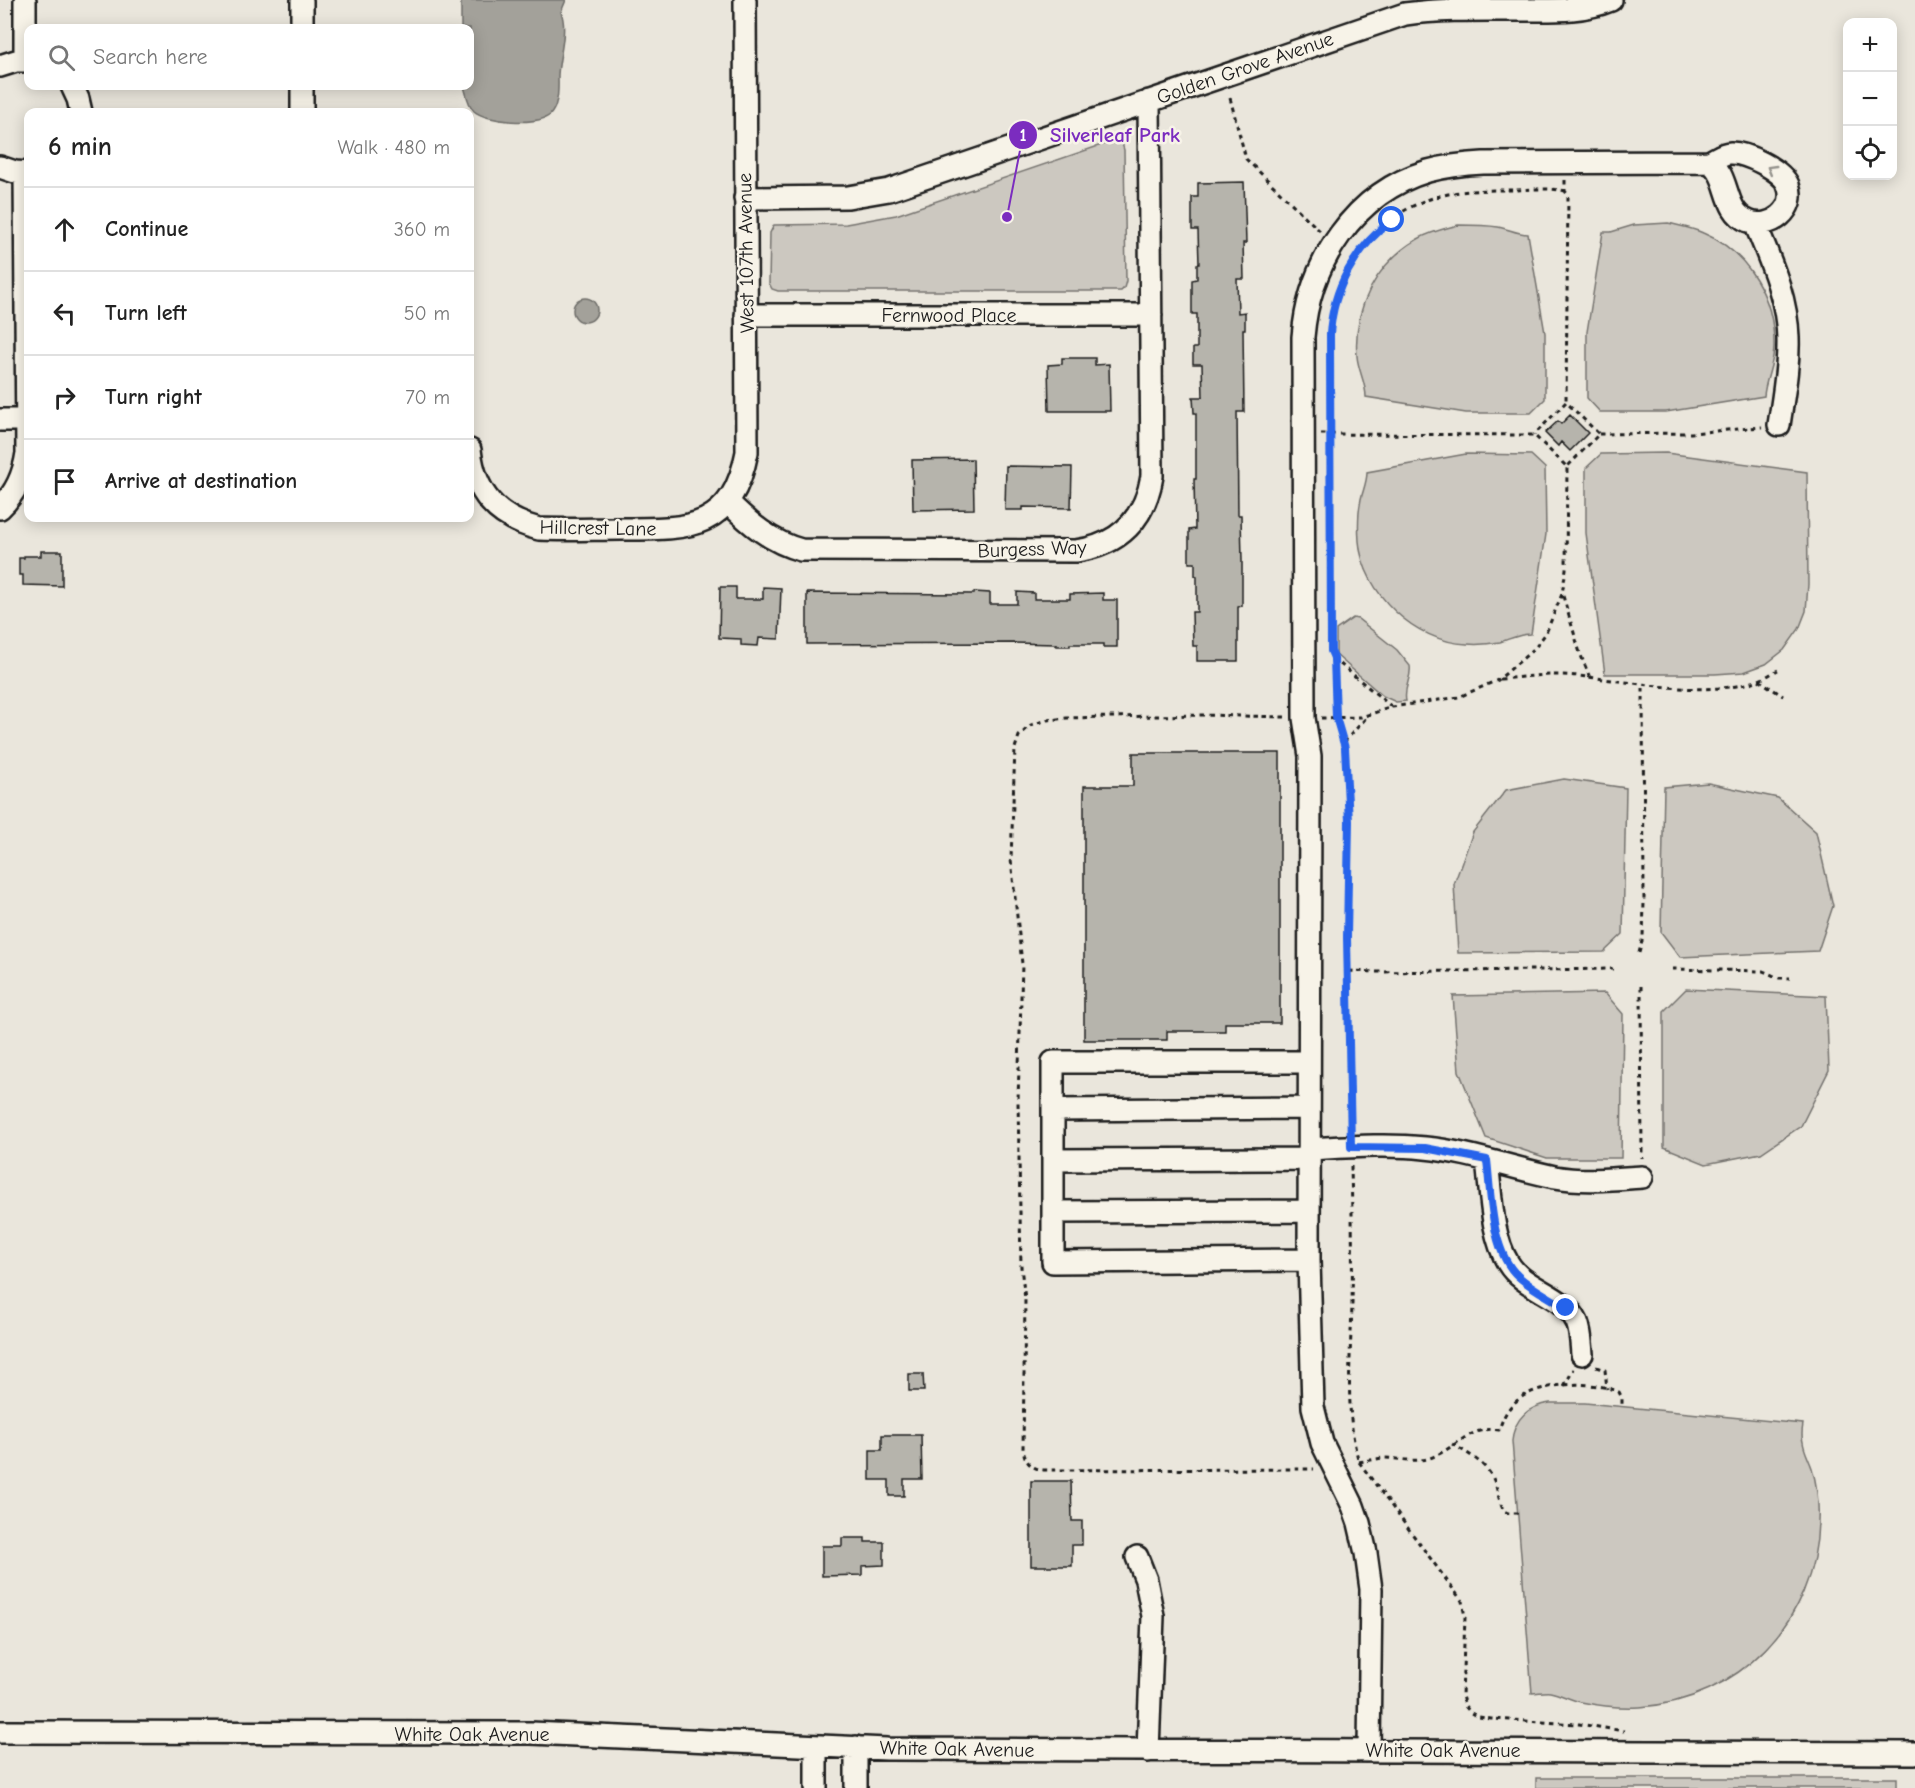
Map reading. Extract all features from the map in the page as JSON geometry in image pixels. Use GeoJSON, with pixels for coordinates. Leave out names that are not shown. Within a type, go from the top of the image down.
{"type":"FeatureCollection","features":[{"type":"Feature","properties":{"kind":"street"},"geometry":{"type":"LineString","coordinates":[[24,0],[25,24]]}},
{"type":"Feature","properties":{"kind":"street"},"geometry":{"type":"LineString","coordinates":[[302,0],[302,24]]}},
{"type":"Feature","properties":{"kind":"street","name":"West 107th Avenue"},"geometry":{"type":"LineString","coordinates":[[728,502],[738,485],[747,452],[745,0]]}},
{"type":"Feature","properties":{"kind":"street","name":"Golden Grove Avenue"},"geometry":{"type":"LineString","coordinates":[[745,198],[848,197],[889,190],[1405,14],[1438,10],[1569,9],[1593,6],[1611,0]]}},
{"type":"Feature","properties":{"kind":"street"},"geometry":{"type":"LineString","coordinates":[[0,66],[24,62]]}},
{"type":"Feature","properties":{"kind":"street"},"geometry":{"type":"LineString","coordinates":[[74,90],[80,108]]}},
{"type":"Feature","properties":{"kind":"street"},"geometry":{"type":"LineString","coordinates":[[302,90],[302,108]]}},
{"type":"Feature","properties":{"kind":"street","name":"Burgess Way"},"geometry":{"type":"LineString","coordinates":[[728,502],[745,519],[771,538],[801,550],[1076,551],[1104,545],[1127,529],[1138,518],[1150,488],[1153,464],[1149,101]]}},
{"type":"Feature","properties":{"kind":"street"},"geometry":{"type":"LineString","coordinates":[[1369,1750],[1371,1588],[1369,1570],[1359,1523],[1322,1443],[1313,1407],[1309,1260],[1310,756],[1304,718],[1304,337],[1307,308],[1322,264],[1348,224],[1361,210],[1384,193],[1411,178],[1449,166],[1483,163],[1709,162],[1724,154],[1736,153],[1754,159],[1782,176],[1789,186],[1790,196],[1784,212],[1770,223],[1747,221],[1733,210],[1721,174],[1709,162]]}},
{"type":"Feature","properties":{"kind":"street"},"geometry":{"type":"LineString","coordinates":[[0,167],[24,173]]}},
{"type":"Feature","properties":{"kind":"street"},"geometry":{"type":"LineString","coordinates":[[1755,223],[1778,284],[1787,326],[1788,352],[1779,425]]}},
{"type":"Feature","properties":{"kind":"street","name":"Fernwood Place"},"geometry":{"type":"LineString","coordinates":[[746,315],[1151,315]]}},
{"type":"Feature","properties":{"kind":"street"},"geometry":{"type":"LineString","coordinates":[[0,420],[24,420]]}},
{"type":"Feature","properties":{"kind":"street"},"geometry":{"type":"LineString","coordinates":[[0,508],[15,490],[24,467]]}},
{"type":"Feature","properties":{"kind":"street","name":"Hillcrest Lane"},"geometry":{"type":"LineString","coordinates":[[474,472],[485,497],[497,509],[511,519],[539,529],[675,528],[704,520],[728,502]]}},
{"type":"Feature","properties":{"kind":"street"},"geometry":{"type":"LineString","coordinates":[[1309,1062],[1053,1062],[1053,1262],[1309,1260]]}},
{"type":"Feature","properties":{"kind":"street"},"geometry":{"type":"LineString","coordinates":[[1054,1110],[1309,1108]]}},
{"type":"Feature","properties":{"kind":"street"},"geometry":{"type":"LineString","coordinates":[[1054,1160],[1309,1154],[1351,1147],[1425,1148],[1556,1177],[1607,1179],[1642,1177]]}},
{"type":"Feature","properties":{"kind":"street"},"geometry":{"type":"LineString","coordinates":[[1487,1160],[1497,1236],[1508,1263],[1520,1278],[1572,1313],[1588,1360]]}},
{"type":"Feature","properties":{"kind":"street"},"geometry":{"type":"LineString","coordinates":[[1054,1212],[1309,1211]]}},
{"type":"Feature","properties":{"kind":"street"},"geometry":{"type":"LineString","coordinates":[[1137,1557],[1146,1580],[1153,1616],[1148,1751]]}},
{"type":"Feature","properties":{"kind":"street","name":"White Oak Avenue"},"geometry":{"type":"LineString","coordinates":[[0,1732],[531,1733],[816,1746],[1148,1751],[1915,1753]]}},
{"type":"Feature","properties":{"kind":"street"},"geometry":{"type":"LineString","coordinates":[[816,1746],[816,1788]]}},
{"type":"Feature","properties":{"kind":"street"},"geometry":{"type":"LineString","coordinates":[[856,1747],[856,1788]]}},
{"type":"Feature","properties":{"kind":"path"},"geometry":{"type":"LineString","coordinates":[[1230,98],[1246,159],[1334,244]]}},
{"type":"Feature","properties":{"kind":"path"},"geometry":{"type":"LineString","coordinates":[[1534,435],[1566,402],[1568,195],[1565,191],[1558,190],[1483,190],[1460,192],[1425,201],[1392,220],[1373,236],[1350,267],[1338,293],[1331,320],[1331,651],[1334,658],[1336,717],[1344,742],[1350,845],[1347,937],[1353,1256],[1351,1408],[1354,1443],[1359,1462],[1462,1602],[1465,1617],[1462,1696],[1465,1706],[1471,1713],[1479,1718],[1579,1724],[1634,1732]]}},
{"type":"Feature","properties":{"kind":"path"},"geometry":{"type":"LineString","coordinates":[[1566,402],[1599,434],[1691,433],[1779,425]]}},
{"type":"Feature","properties":{"kind":"path"},"geometry":{"type":"LineString","coordinates":[[1304,434],[1534,435],[1567,467]]}},
{"type":"Feature","properties":{"kind":"path"},"geometry":{"type":"LineString","coordinates":[[1336,717],[1368,716],[1392,707],[1452,699],[1471,693],[1498,680],[1528,655],[1546,633],[1562,594],[1566,568],[1567,467],[1599,434]]}},
{"type":"Feature","properties":{"kind":"path"},"geometry":{"type":"LineString","coordinates":[[1562,594],[1590,678]]}},
{"type":"Feature","properties":{"kind":"path"},"geometry":{"type":"LineString","coordinates":[[1334,658],[1392,707]]}},
{"type":"Feature","properties":{"kind":"path"},"geometry":{"type":"LineString","coordinates":[[1498,680],[1556,676],[1671,687],[1738,686],[1759,680],[1778,670]]}},
{"type":"Feature","properties":{"kind":"path"},"geometry":{"type":"LineString","coordinates":[[1759,680],[1783,696]]}},
{"type":"Feature","properties":{"kind":"path"},"geometry":{"type":"LineString","coordinates":[[1639,953],[1643,937],[1644,902],[1642,685]]}},
{"type":"Feature","properties":{"kind":"path"},"geometry":{"type":"LineString","coordinates":[[1344,742],[1368,716]]}},
{"type":"Feature","properties":{"kind":"path"},"geometry":{"type":"LineString","coordinates":[[1349,971],[1613,969]]}},
{"type":"Feature","properties":{"kind":"path"},"geometry":{"type":"LineString","coordinates":[[1672,969],[1763,971],[1779,978],[1790,978]]}},
{"type":"Feature","properties":{"kind":"path"},"geometry":{"type":"LineString","coordinates":[[1641,986],[1642,1177]]}},
{"type":"Feature","properties":{"kind":"path"},"geometry":{"type":"LineString","coordinates":[[1588,1360],[1605,1370],[1607,1389]]}},
{"type":"Feature","properties":{"kind":"path"},"geometry":{"type":"LineString","coordinates":[[1359,1462],[1383,1458],[1425,1459],[1480,1430],[1488,1428],[1499,1430],[1506,1412],[1529,1393],[1586,1384],[1615,1390],[1621,1394],[1622,1407]]}},
{"type":"Feature","properties":{"kind":"path"},"geometry":{"type":"LineString","coordinates":[[1452,1444],[1476,1459],[1489,1472],[1504,1511],[1508,1514],[1518,1513]]}},
{"type":"Feature","properties":{"kind":"shaded area"},"geometry":{"type":"Polygon","coordinates":[[[461,0],[566,0],[561,12],[564,27],[558,75],[558,97],[550,115],[534,121],[512,121],[489,118],[474,111],[465,90],[474,90],[474,24],[461,24],[461,0]]]}},
{"type":"Feature","properties":{"kind":"shaded area"},"geometry":{"type":"Polygon","coordinates":[[[1113,141],[1122,143],[1124,150],[1126,281],[1121,291],[778,291],[772,289],[769,283],[770,233],[774,225],[846,224],[896,215],[1113,141]]]}},
{"type":"Feature","properties":{"kind":"shaded area"},"geometry":{"type":"Polygon","coordinates":[[[1668,223],[1699,231],[1719,241],[1734,252],[1756,280],[1770,312],[1773,329],[1774,353],[1764,396],[1666,412],[1600,412],[1587,398],[1587,332],[1603,232],[1634,225],[1668,223]]]}},
{"type":"Feature","properties":{"kind":"shaded area"},"geometry":{"type":"Polygon","coordinates":[[[1458,225],[1493,226],[1528,234],[1545,333],[1545,399],[1531,413],[1466,413],[1366,397],[1357,356],[1357,338],[1363,304],[1370,288],[1390,261],[1403,249],[1427,234],[1458,225]]]}},
{"type":"Feature","properties":{"kind":"shaded area"},"geometry":{"type":"Polygon","coordinates":[[[585,298],[594,301],[597,310],[594,319],[585,322],[576,319],[573,310],[576,301],[585,298]]]}},
{"type":"Feature","properties":{"kind":"shaded area"},"geometry":{"type":"Polygon","coordinates":[[[1666,453],[1807,472],[1808,584],[1806,611],[1799,629],[1784,650],[1766,664],[1744,672],[1715,674],[1605,674],[1586,533],[1586,468],[1601,454],[1666,453]]]}},
{"type":"Feature","properties":{"kind":"shaded area"},"geometry":{"type":"Polygon","coordinates":[[[1466,454],[1531,455],[1545,468],[1546,534],[1531,634],[1488,644],[1467,644],[1448,641],[1429,634],[1411,624],[1381,596],[1370,579],[1363,560],[1358,520],[1367,472],[1466,454]]]}},
{"type":"Feature","properties":{"kind":"shaded area"},"geometry":{"type":"Polygon","coordinates":[[[1353,618],[1358,619],[1397,650],[1410,666],[1406,701],[1396,702],[1383,696],[1336,655],[1336,630],[1353,618]]]}},
{"type":"Feature","properties":{"kind":"shaded area"},"geometry":{"type":"Polygon","coordinates":[[[1564,779],[1626,788],[1623,934],[1604,952],[1458,953],[1454,884],[1473,832],[1506,790],[1564,779]]]}},
{"type":"Feature","properties":{"kind":"shaded area"},"geometry":{"type":"Polygon","coordinates":[[[1708,783],[1778,798],[1816,832],[1833,906],[1818,951],[1680,957],[1661,932],[1664,787],[1708,783]]]}},
{"type":"Feature","properties":{"kind":"shaded area"},"geometry":{"type":"Polygon","coordinates":[[[1686,989],[1826,996],[1829,1070],[1801,1126],[1761,1153],[1706,1164],[1664,1147],[1664,1011],[1686,989]]]}},
{"type":"Feature","properties":{"kind":"shaded area"},"geometry":{"type":"Polygon","coordinates":[[[1605,993],[1623,1014],[1621,1158],[1547,1158],[1486,1138],[1459,1071],[1453,996],[1605,993]]]}},
{"type":"Feature","properties":{"kind":"shaded area"},"geometry":{"type":"Polygon","coordinates":[[[1550,1403],[1585,1403],[1803,1424],[1802,1440],[1814,1474],[1818,1501],[1814,1558],[1803,1592],[1787,1623],[1765,1649],[1739,1672],[1709,1689],[1676,1701],[1640,1707],[1603,1706],[1577,1701],[1550,1692],[1532,1693],[1512,1441],[1516,1426],[1524,1414],[1535,1407],[1550,1403]]]}},
{"type":"Feature","properties":{"kind":"shaded area"},"geometry":{"type":"Polygon","coordinates":[[[1536,1778],[1897,1778],[1897,1788],[1536,1788],[1536,1778]]]}},
{"type":"Feature","properties":{"kind":"building"},"geometry":{"type":"Polygon","coordinates":[[[1244,182],[1246,243],[1243,243],[1244,279],[1237,279],[1238,313],[1245,312],[1245,329],[1243,329],[1244,412],[1237,412],[1238,515],[1241,515],[1242,561],[1242,606],[1238,607],[1238,661],[1197,661],[1197,646],[1193,646],[1192,612],[1197,612],[1197,576],[1195,576],[1195,563],[1189,563],[1189,530],[1195,529],[1196,413],[1194,413],[1193,397],[1203,397],[1202,364],[1193,364],[1193,348],[1197,348],[1197,314],[1192,314],[1192,280],[1197,279],[1197,264],[1199,264],[1198,230],[1192,230],[1192,197],[1198,197],[1198,183],[1244,182]]]}},
{"type":"Feature","properties":{"kind":"building"},"geometry":{"type":"Polygon","coordinates":[[[1062,358],[1095,358],[1095,365],[1109,364],[1110,411],[1049,411],[1048,365],[1062,364],[1062,358]]]}},
{"type":"Feature","properties":{"kind":"building"},"geometry":{"type":"Polygon","coordinates":[[[1570,415],[1588,433],[1570,451],[1561,442],[1558,446],[1545,433],[1558,421],[1561,424],[1570,415]]]}},
{"type":"Feature","properties":{"kind":"building"},"geometry":{"type":"Polygon","coordinates":[[[973,459],[974,509],[913,510],[912,460],[973,459]]]}},
{"type":"Feature","properties":{"kind":"building"},"geometry":{"type":"Polygon","coordinates":[[[1006,466],[1072,467],[1071,508],[1023,507],[1023,510],[1005,510],[1006,466]]]}},
{"type":"Feature","properties":{"kind":"building"},"geometry":{"type":"Polygon","coordinates":[[[41,551],[62,551],[62,586],[23,585],[23,575],[19,575],[19,558],[41,556],[41,551]]]}},
{"type":"Feature","properties":{"kind":"building"},"geometry":{"type":"Polygon","coordinates":[[[720,587],[736,587],[736,599],[763,599],[763,587],[781,588],[779,639],[759,638],[758,646],[741,645],[741,639],[719,638],[720,587]]]}},
{"type":"Feature","properties":{"kind":"building"},"geometry":{"type":"Polygon","coordinates":[[[974,592],[990,593],[990,604],[1017,604],[1017,592],[1034,593],[1034,599],[1070,599],[1070,594],[1103,593],[1103,600],[1117,600],[1117,647],[1103,647],[1103,644],[1056,646],[1056,644],[1013,643],[807,644],[807,593],[974,594],[974,592]]]}},
{"type":"Feature","properties":{"kind":"building"},"geometry":{"type":"Polygon","coordinates":[[[1133,753],[1280,753],[1280,1023],[1225,1023],[1225,1031],[1167,1031],[1167,1040],[1084,1040],[1084,786],[1133,786],[1133,753]]]}},
{"type":"Feature","properties":{"kind":"building"},"geometry":{"type":"Polygon","coordinates":[[[909,1374],[923,1374],[924,1391],[909,1391],[909,1374]]]}},
{"type":"Feature","properties":{"kind":"building"},"geometry":{"type":"Polygon","coordinates":[[[882,1435],[921,1435],[922,1479],[904,1479],[904,1496],[889,1496],[889,1480],[870,1480],[870,1450],[882,1450],[882,1435]]]}},
{"type":"Feature","properties":{"kind":"building"},"geometry":{"type":"Polygon","coordinates":[[[1031,1481],[1071,1481],[1072,1521],[1082,1521],[1082,1545],[1072,1545],[1072,1566],[1031,1566],[1031,1481]]]}},
{"type":"Feature","properties":{"kind":"building"},"geometry":{"type":"Polygon","coordinates":[[[842,1538],[865,1538],[865,1542],[884,1542],[884,1565],[862,1566],[862,1575],[822,1576],[822,1546],[842,1546],[842,1538]]]}},
{"type":"Feature","properties":{"kind":"place","name":"Silverleaf Park"},"geometry":{"type":"Point","coordinates":[1007,217]}},
{"type":"Feature","properties":{"kind":"route"},"geometry":{"type":"LineString","coordinates":[[1392,220],[1373,236],[1350,267],[1338,293],[1330,334],[1331,651],[1334,658],[1336,717],[1345,748],[1349,821],[1347,937],[1351,1147],[1425,1148],[1487,1160],[1497,1236],[1501,1250],[1513,1271],[1520,1278],[1566,1308]]}}]}
